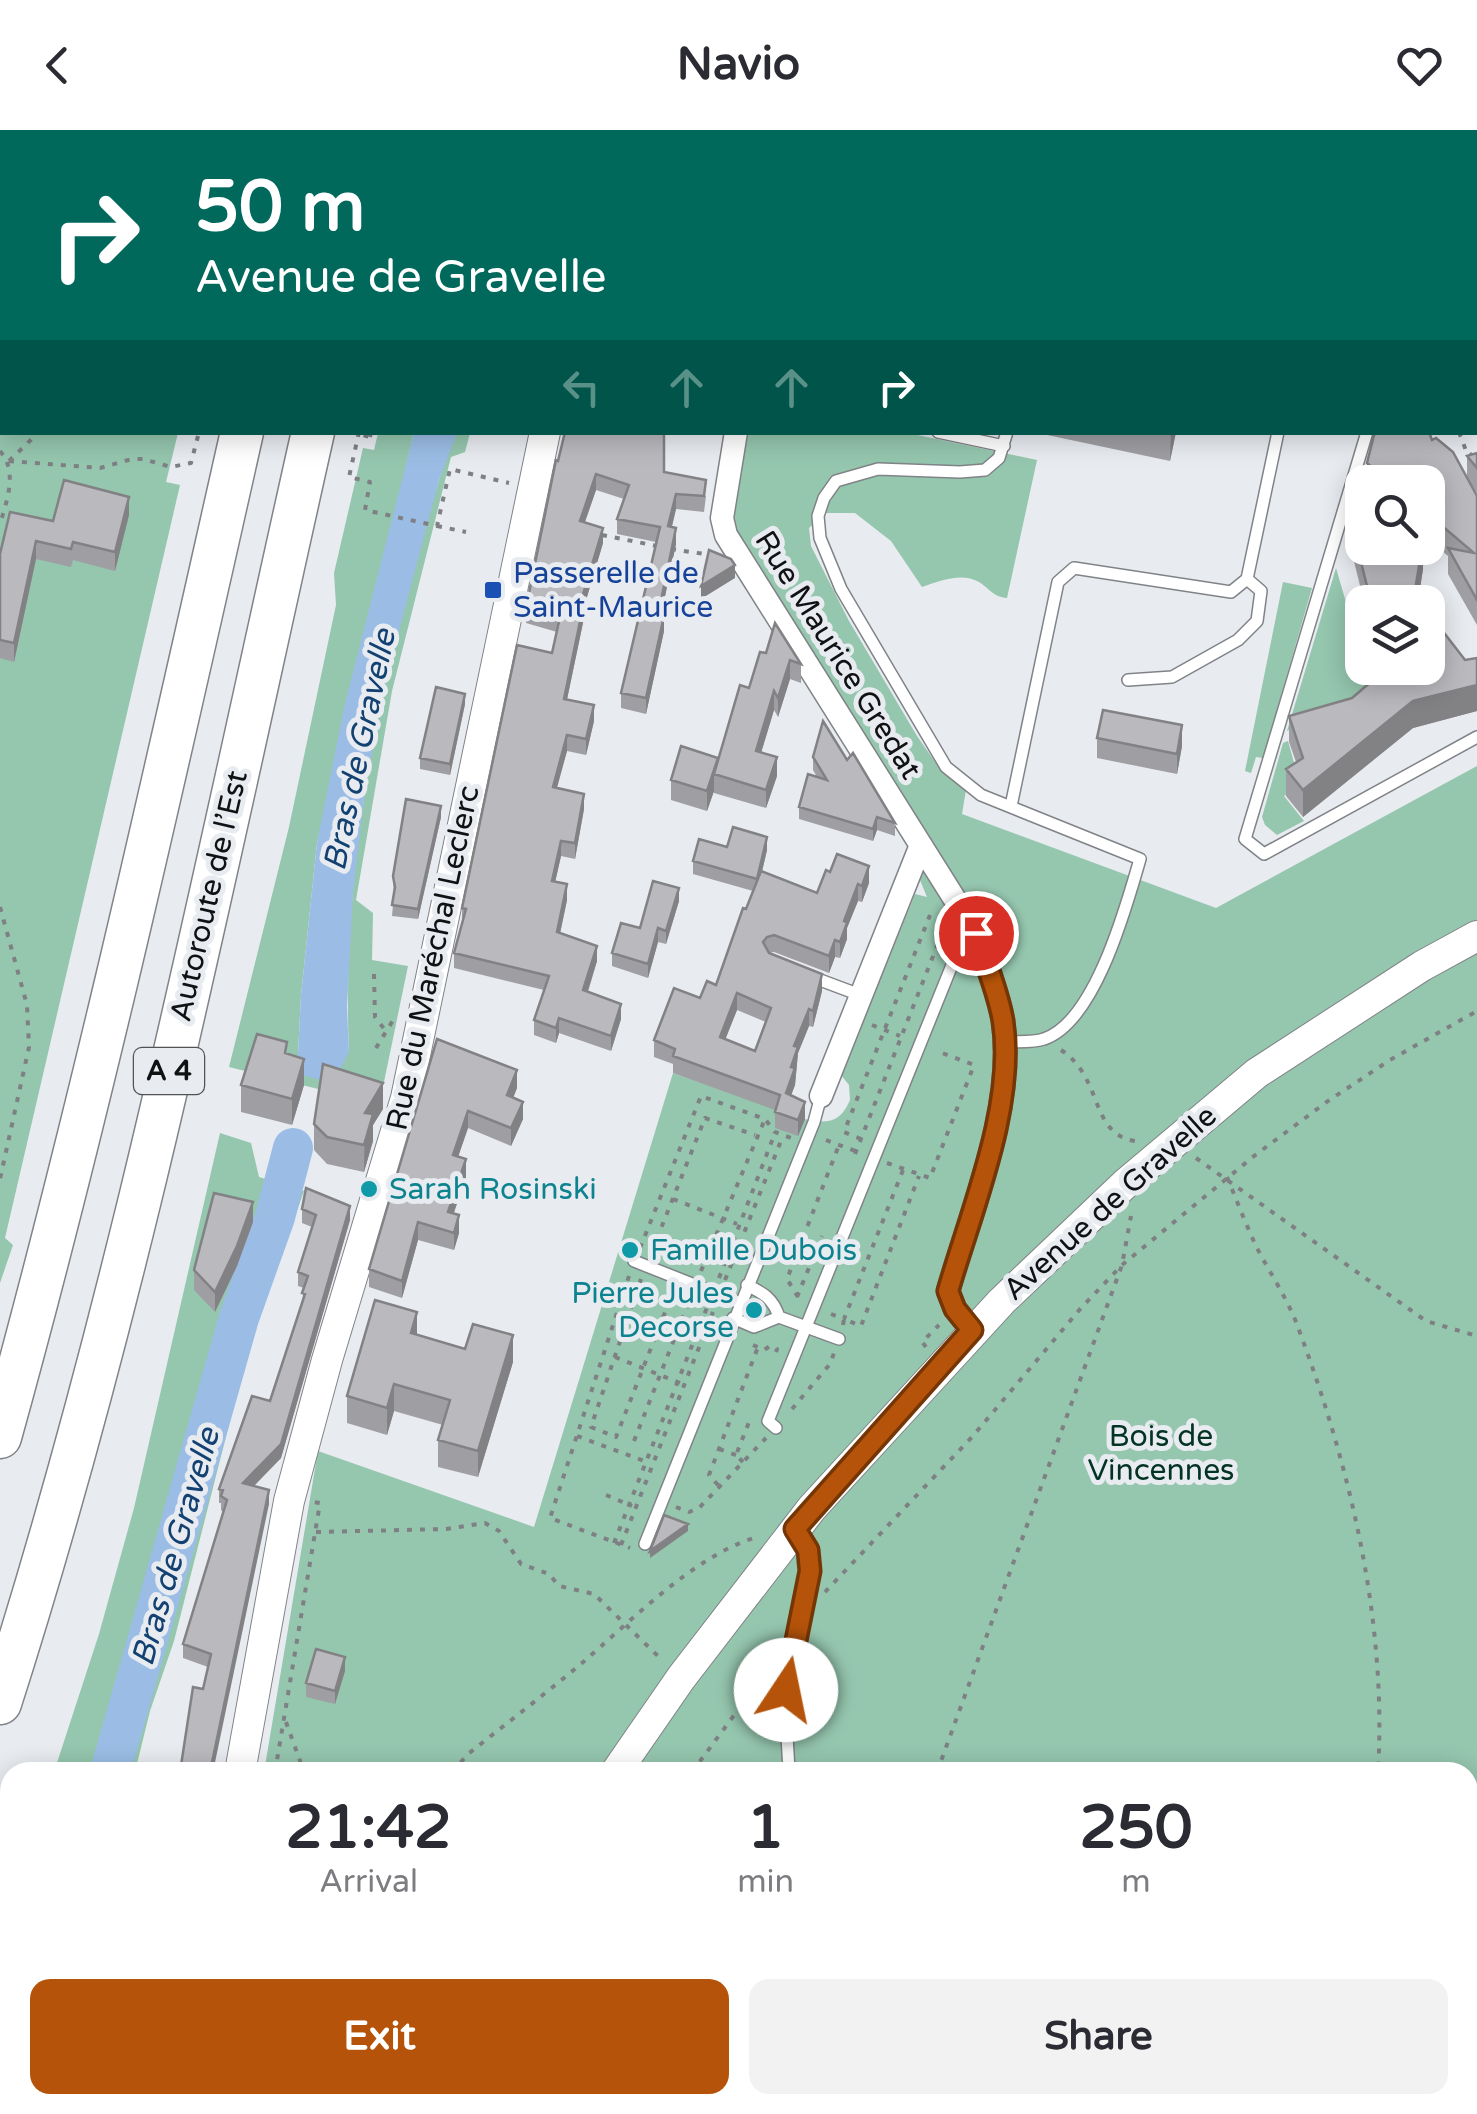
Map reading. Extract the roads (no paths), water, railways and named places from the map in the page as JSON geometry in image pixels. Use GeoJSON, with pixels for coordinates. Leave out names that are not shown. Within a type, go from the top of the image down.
{"type":"FeatureCollection","features":[{"type":"Feature","properties":{"kind":"highway","name":"A 4"},"geometry":{"type":"LineString","coordinates":[[0,1437],[54,1242],[111,1010],[241,435]]}},
{"type":"Feature","properties":{"kind":"highway","name":"Autoroute de l’Est"},"geometry":{"type":"LineString","coordinates":[[0,1703],[84,1417],[148,1164],[312,435]]}},
{"type":"Feature","properties":{"kind":"street","name":"Rue du Maréchal Leclerc"},"geometry":{"type":"LineString","coordinates":[[242,1762],[288,1501],[406,1098],[543,435]]}},
{"type":"Feature","properties":{"kind":"street","name":"Rue Maurice Gredat"},"geometry":{"type":"LineString","coordinates":[[736,435],[722,518],[726,535],[976,933],[996,992],[1005,1042],[1002,1092],[948,1291],[959,1324]]}},
{"type":"Feature","properties":{"kind":"street"},"geometry":{"type":"LineString","coordinates":[[821,1096],[921,845]]}},
{"type":"Feature","properties":{"kind":"street","name":"Avenue de Gravelle"},"geometry":{"type":"LineString","coordinates":[[623,1762],[681,1678],[795,1529],[959,1324],[1257,1073],[1422,966],[1477,936]]}},
{"type":"Feature","properties":{"kind":"lane"},"geometry":{"type":"LineString","coordinates":[[952,435],[1004,446]]}},
{"type":"Feature","properties":{"kind":"lane"},"geometry":{"type":"LineString","coordinates":[[1005,1042],[1044,1039],[1075,1017],[1095,985],[1140,859],[980,795],[946,768],[841,589],[818,524],[828,489],[845,476],[878,469],[975,472],[991,466],[1007,435]]}},
{"type":"Feature","properties":{"kind":"lane"},"geometry":{"type":"LineString","coordinates":[[1011,806],[1058,582],[1074,568],[1231,592],[1247,579],[1277,435]]}},
{"type":"Feature","properties":{"kind":"lane"},"geometry":{"type":"LineString","coordinates":[[1366,435],[1245,840],[1264,854],[1477,737]]}},
{"type":"Feature","properties":{"kind":"lane"},"geometry":{"type":"LineString","coordinates":[[1128,680],[1172,677],[1238,640],[1257,621],[1261,591],[1247,579]]}},
{"type":"Feature","properties":{"kind":"lane"},"geometry":{"type":"LineString","coordinates":[[776,1428],[768,1421],[952,965]]}},
{"type":"Feature","properties":{"kind":"lane"},"geometry":{"type":"LineString","coordinates":[[807,975],[860,995]]}},
{"type":"Feature","properties":{"kind":"lane"},"geometry":{"type":"LineString","coordinates":[[644,1544],[821,1096]]}},
{"type":"Feature","properties":{"kind":"lane"},"geometry":{"type":"LineString","coordinates":[[640,1264],[740,1303]]}},
{"type":"Feature","properties":{"kind":"lane"},"geometry":{"type":"LineString","coordinates":[[747,1285],[767,1295],[779,1316]]}},
{"type":"Feature","properties":{"kind":"lane"},"geometry":{"type":"LineString","coordinates":[[733,1318],[754,1327],[779,1316],[839,1340]]}},
{"type":"Feature","properties":{"kind":"lane"},"geometry":{"type":"LineString","coordinates":[[789,1762],[786,1690],[810,1571],[808,1550],[795,1529]]}},
{"type":"Feature","properties":{"kind":"water","name":"Bras de Gravelle"},"geometry":{"type":"Polygon","coordinates":[[[413,435],[456,435],[439,480],[382,695],[353,893],[347,1007],[349,1052],[333,1083],[297,1074],[317,843],[344,708],[413,435]]]}},
{"type":"Feature","properties":{"kind":"waterway","name":"Bras de Gravelle"},"geometry":{"type":"LineString","coordinates":[[113,1762],[239,1318],[275,1217],[293,1148]]}},
{"type":"Feature","properties":{"kind":"place","name":"Passerelle de Saint-Maurice"},"geometry":{"type":"Point","coordinates":[493,590]}},
{"type":"Feature","properties":{"kind":"place","name":"Sarah Rosinski"},"geometry":{"type":"Point","coordinates":[369,1189]}},
{"type":"Feature","properties":{"kind":"place","name":"Famille Dubois"},"geometry":{"type":"Point","coordinates":[630,1250]}},
{"type":"Feature","properties":{"kind":"place","name":"Pierre Jules Decorse"},"geometry":{"type":"Point","coordinates":[754,1310]}},
{"type":"Feature","properties":{"kind":"park label","name":"Bois de Vincennes"},"geometry":{"type":"Point","coordinates":[1161,1453]}}]}
